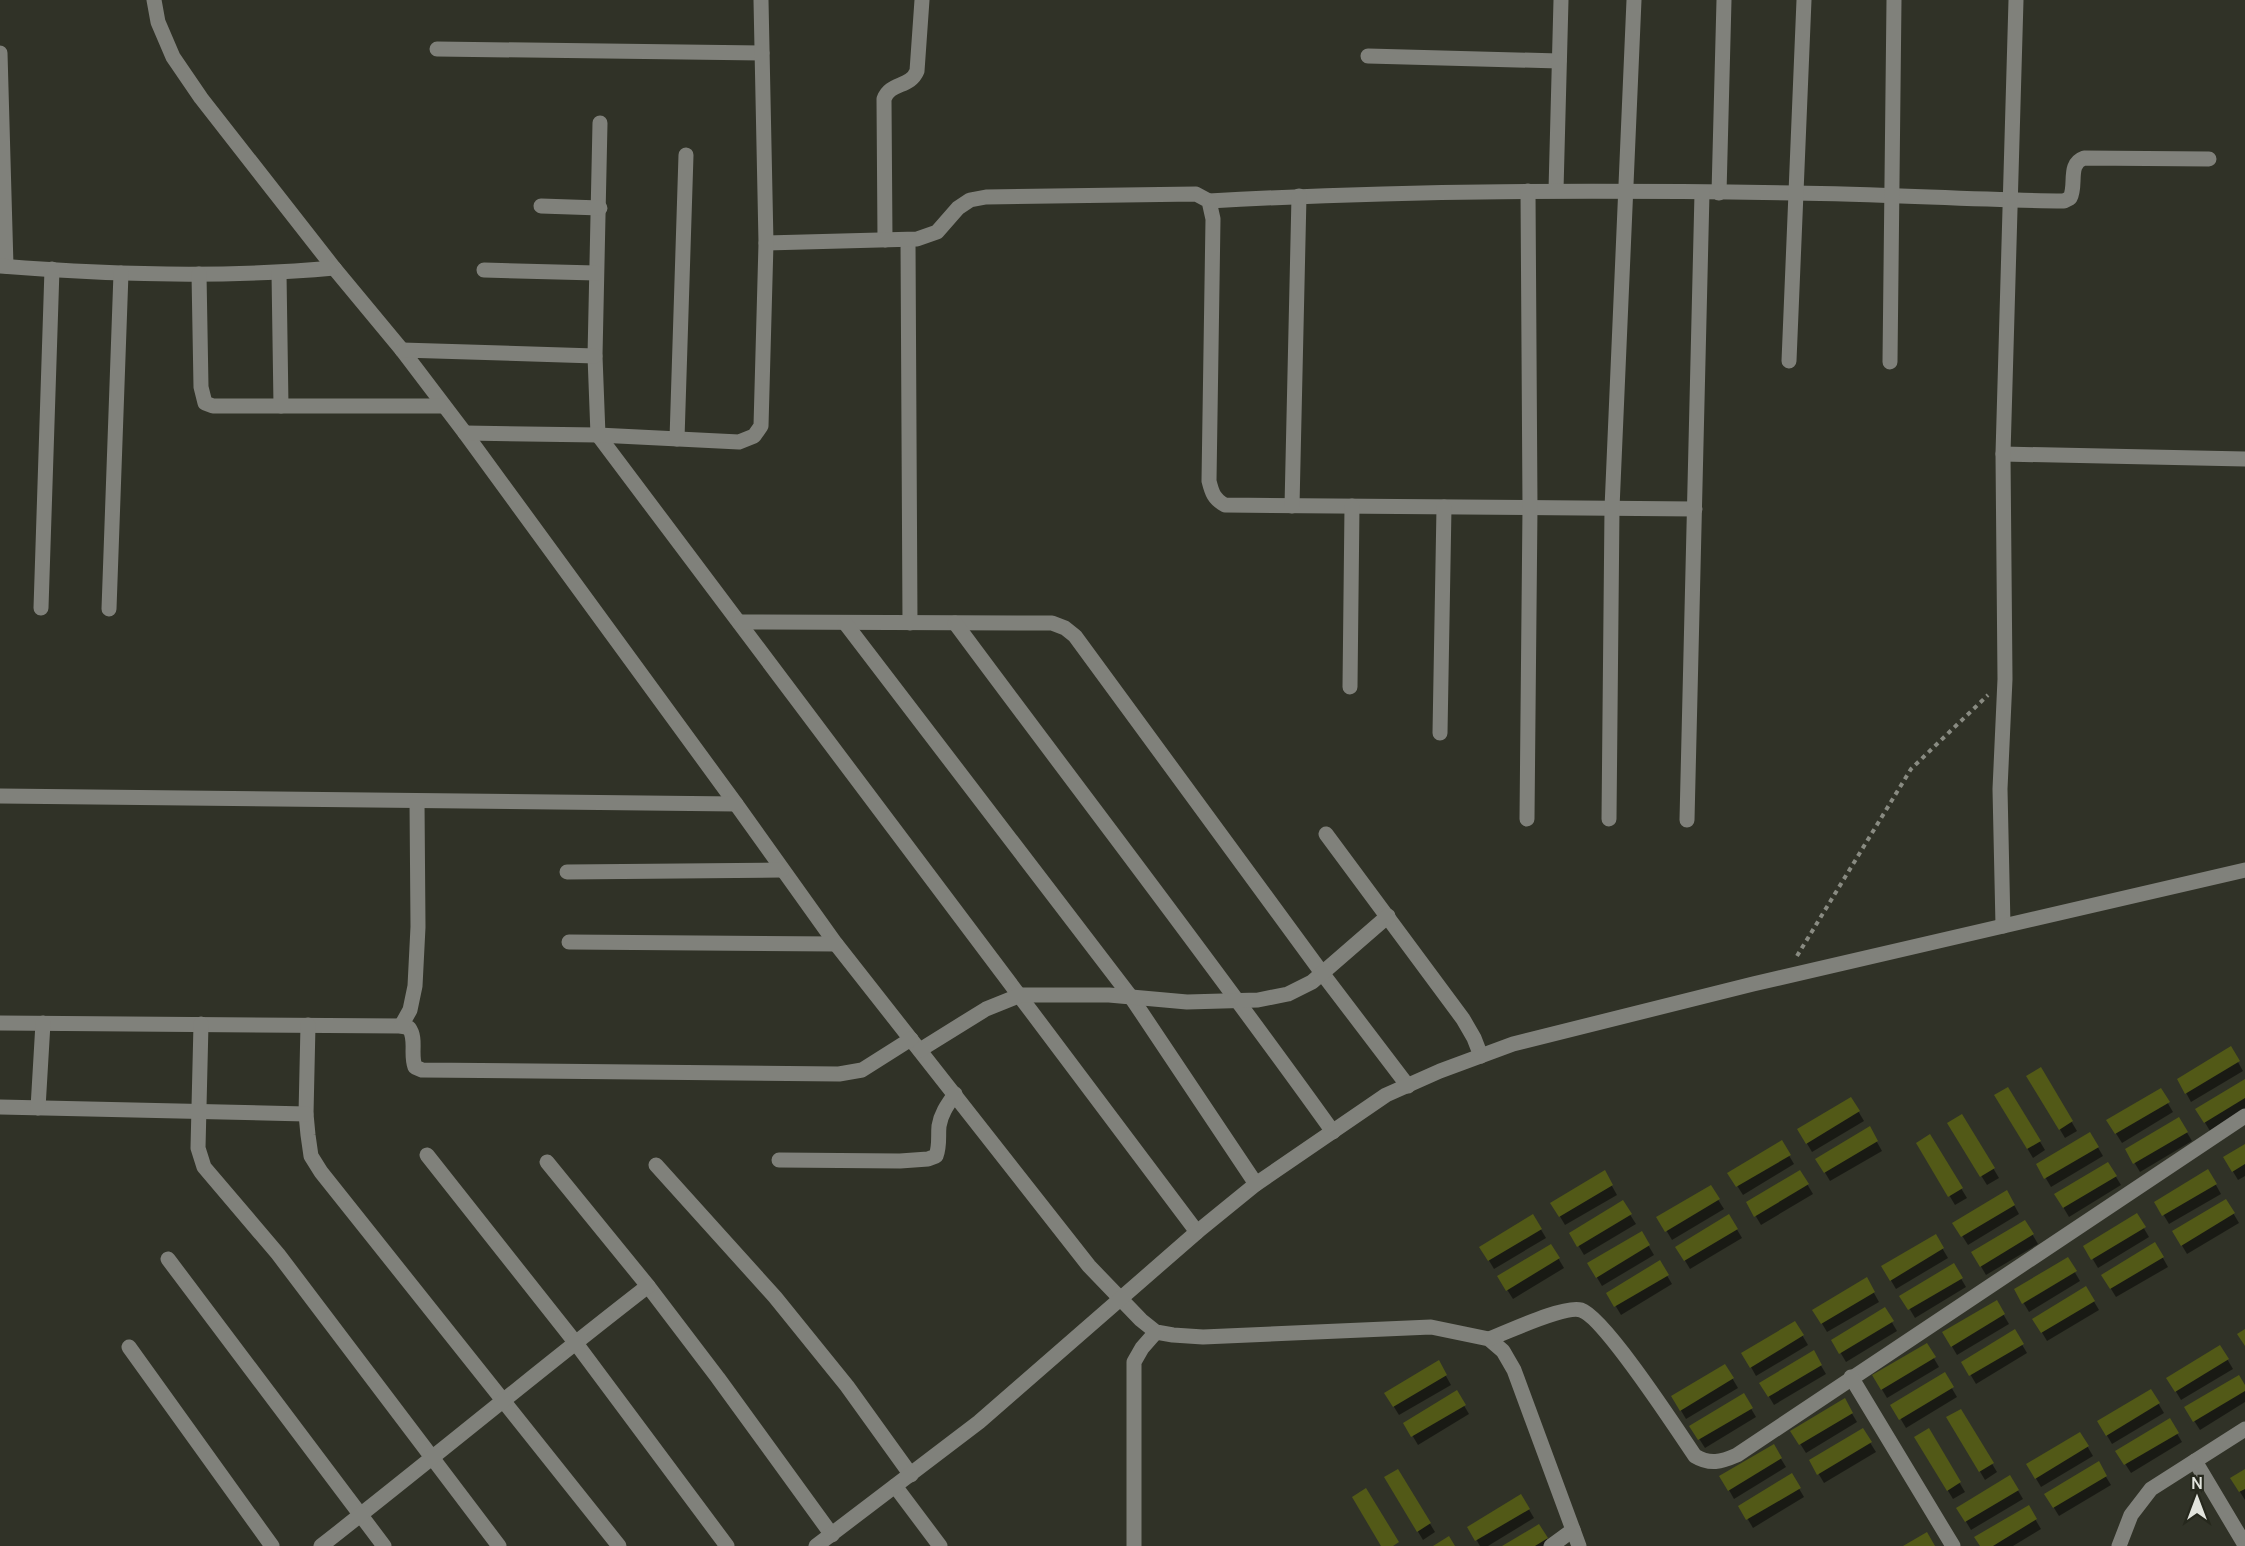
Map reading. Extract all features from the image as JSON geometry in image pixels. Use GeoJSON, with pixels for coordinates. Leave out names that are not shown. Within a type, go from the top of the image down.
{"type":"FeatureCollection","features":[{"type":"Feature","properties":{"kind":"street"},"geometry":{"type":"LineString","coordinates":[[154,0],[158,22],[173,57],[208,107],[334,268],[402,350],[465,433],[836,944],[1089,1266],[1156,1332],[1173,1335],[1246,1336],[1431,1328],[1489,1339],[1503,1351],[1514,1370],[1579,1546]]}},
{"type":"Feature","properties":{"kind":"street"},"geometry":{"type":"LineString","coordinates":[[465,433],[598,435],[739,442],[754,436],[761,426],[766,243],[761,0]]}},
{"type":"Feature","properties":{"kind":"street"},"geometry":{"type":"LineString","coordinates":[[885,240],[884,99],[892,88],[915,78],[922,0]]}},
{"type":"Feature","properties":{"kind":"street"},"geometry":{"type":"LineString","coordinates":[[1556,190],[1561,0]]}},
{"type":"Feature","properties":{"kind":"street"},"geometry":{"type":"LineString","coordinates":[[1610,819],[1612,508],[1634,0]]}},
{"type":"Feature","properties":{"kind":"street"},"geometry":{"type":"LineString","coordinates":[[1719,193],[1724,0]]}},
{"type":"Feature","properties":{"kind":"street"},"geometry":{"type":"LineString","coordinates":[[1789,361],[1804,0]]}},
{"type":"Feature","properties":{"kind":"street"},"geometry":{"type":"LineString","coordinates":[[1890,362],[1890,196],[1894,0]]}},
{"type":"Feature","properties":{"kind":"street"},"geometry":{"type":"LineString","coordinates":[[2002,926],[2000,789],[2005,679],[2003,454],[2016,0]]}},
{"type":"Feature","properties":{"kind":"street"},"geometry":{"type":"LineString","coordinates":[[437,49],[762,53]]}},
{"type":"Feature","properties":{"kind":"street"},"geometry":{"type":"LineString","coordinates":[[0,53],[3,266],[121,273],[199,274],[279,273],[334,268]]}},
{"type":"Feature","properties":{"kind":"street"},"geometry":{"type":"LineString","coordinates":[[1368,56],[1559,62]]}},
{"type":"Feature","properties":{"kind":"street"},"geometry":{"type":"LineString","coordinates":[[600,123],[600,208],[596,273],[595,356],[598,435],[1197,1232]]}},
{"type":"Feature","properties":{"kind":"street"},"geometry":{"type":"LineString","coordinates":[[677,439],[686,155]]}},
{"type":"Feature","properties":{"kind":"street"},"geometry":{"type":"LineString","coordinates":[[766,243],[917,239],[937,232],[958,208],[970,200],[986,197],[1196,194],[1209,201],[1299,196],[1556,190],[1797,193],[2064,201],[2073,193],[2074,166],[2078,160],[2084,158],[2209,159]]}},
{"type":"Feature","properties":{"kind":"street"},"geometry":{"type":"LineString","coordinates":[[1527,819],[1530,507],[1528,190]]}},
{"type":"Feature","properties":{"kind":"street"},"geometry":{"type":"LineString","coordinates":[[1687,820],[1702,193]]}},
{"type":"Feature","properties":{"kind":"street"},"geometry":{"type":"LineString","coordinates":[[1292,506],[1299,196]]}},
{"type":"Feature","properties":{"kind":"street"},"geometry":{"type":"LineString","coordinates":[[1209,201],[1213,219],[1209,481],[1216,500],[1225,505],[1695,509]]}},
{"type":"Feature","properties":{"kind":"street"},"geometry":{"type":"LineString","coordinates":[[541,206],[600,208]]}},
{"type":"Feature","properties":{"kind":"street"},"geometry":{"type":"LineString","coordinates":[[908,240],[910,623]]}},
{"type":"Feature","properties":{"kind":"street"},"geometry":{"type":"LineString","coordinates":[[41,608],[52,269]]}},
{"type":"Feature","properties":{"kind":"street"},"geometry":{"type":"LineString","coordinates":[[484,270],[596,273]]}},
{"type":"Feature","properties":{"kind":"street"},"geometry":{"type":"LineString","coordinates":[[109,609],[121,273]]}},
{"type":"Feature","properties":{"kind":"street"},"geometry":{"type":"LineString","coordinates":[[279,273],[281,406]]}},
{"type":"Feature","properties":{"kind":"street"},"geometry":{"type":"LineString","coordinates":[[199,274],[201,387],[205,403],[213,406],[444,406]]}},
{"type":"Feature","properties":{"kind":"street"},"geometry":{"type":"LineString","coordinates":[[402,350],[595,356]]}},
{"type":"Feature","properties":{"kind":"street"},"geometry":{"type":"LineString","coordinates":[[2003,454],[2245,459]]}},
{"type":"Feature","properties":{"kind":"street"},"geometry":{"type":"LineString","coordinates":[[1350,687],[1352,506]]}},
{"type":"Feature","properties":{"kind":"street"},"geometry":{"type":"LineString","coordinates":[[1440,733],[1444,507]]}},
{"type":"Feature","properties":{"kind":"street"},"geometry":{"type":"LineString","coordinates":[[740,622],[1052,623],[1065,628],[1075,636],[1322,973],[1408,1086]]}},
{"type":"Feature","properties":{"kind":"street"},"geometry":{"type":"LineString","coordinates":[[845,623],[1131,997],[1256,1184]]}},
{"type":"Feature","properties":{"kind":"street"},"geometry":{"type":"LineString","coordinates":[[955,623],[1239,1001],[1333,1132]]}},
{"type":"Feature","properties":{"kind":"street"},"geometry":{"type":"LineString","coordinates":[[0,796],[736,804]]}},
{"type":"Feature","properties":{"kind":"street"},"geometry":{"type":"LineString","coordinates":[[401,1026],[410,1010],[415,986],[418,927],[417,801]]}},
{"type":"Feature","properties":{"kind":"street"},"geometry":{"type":"LineString","coordinates":[[1326,834],[1463,1019],[1480,1056]]}},
{"type":"Feature","properties":{"kind":"street"},"geometry":{"type":"LineString","coordinates":[[567,872],[782,870]]}},
{"type":"Feature","properties":{"kind":"street"},"geometry":{"type":"LineString","coordinates":[[547,1162],[648,1286],[718,1378],[823,1542],[979,1422],[1197,1232],[1256,1184],[1386,1095],[1440,1071],[1513,1044],[1783,977],[2245,870]]}},
{"type":"Feature","properties":{"kind":"street"},"geometry":{"type":"LineString","coordinates":[[0,1023],[401,1026],[409,1028],[413,1033],[413,1061],[415,1067],[422,1070],[838,1074],[862,1070],[986,1009],[1021,995],[1131,997],[1187,1002],[1258,1000],[1288,994],[1312,982],[1388,916]]}},
{"type":"Feature","properties":{"kind":"street"},"geometry":{"type":"LineString","coordinates":[[568,942],[836,944]]}},
{"type":"Feature","properties":{"kind":"street"},"geometry":{"type":"LineString","coordinates":[[38,1108],[43,1023]]}},
{"type":"Feature","properties":{"kind":"street"},"geometry":{"type":"LineString","coordinates":[[201,1024],[198,1149],[204,1167],[278,1254],[499,1546]]}},
{"type":"Feature","properties":{"kind":"street"},"geometry":{"type":"LineString","coordinates":[[308,1025],[306,1114],[311,1156],[321,1172],[501,1400],[619,1546]]}},
{"type":"Feature","properties":{"kind":"street"},"geometry":{"type":"LineString","coordinates":[[779,1160],[900,1161],[928,1159],[936,1156],[939,1149],[939,1123],[944,1109],[955,1094]]}},
{"type":"Feature","properties":{"kind":"street"},"geometry":{"type":"LineString","coordinates":[[0,1107],[306,1114]]}},
{"type":"Feature","properties":{"kind":"street"},"geometry":{"type":"LineString","coordinates":[[1489,1339],[1564,1311],[1581,1310],[1592,1317],[1617,1347],[1695,1456],[1705,1462],[1721,1462],[1737,1455],[2245,1116]]}},
{"type":"Feature","properties":{"kind":"street"},"geometry":{"type":"LineString","coordinates":[[427,1155],[575,1342],[727,1546]]}},
{"type":"Feature","properties":{"kind":"street"},"geometry":{"type":"LineString","coordinates":[[656,1165],[776,1297],[847,1386],[911,1474]]}},
{"type":"Feature","properties":{"kind":"street"},"geometry":{"type":"LineString","coordinates":[[168,1259],[384,1546]]}},
{"type":"Feature","properties":{"kind":"street"},"geometry":{"type":"LineString","coordinates":[[321,1546],[433,1458],[501,1400],[648,1286]]}},
{"type":"Feature","properties":{"kind":"street"},"geometry":{"type":"LineString","coordinates":[[1134,1546],[1134,1362],[1142,1348],[1156,1332]]}},
{"type":"Feature","properties":{"kind":"street"},"geometry":{"type":"LineString","coordinates":[[129,1347],[272,1546]]}},
{"type":"Feature","properties":{"kind":"street"},"geometry":{"type":"LineString","coordinates":[[1851,1377],[1953,1546]]}},
{"type":"Feature","properties":{"kind":"street"},"geometry":{"type":"LineString","coordinates":[[2119,1546],[2131,1515],[2151,1489],[2245,1429]]}},
{"type":"Feature","properties":{"kind":"street"},"geometry":{"type":"LineString","coordinates":[[2195,1461],[2245,1545]]}},
{"type":"Feature","properties":{"kind":"street"},"geometry":{"type":"LineString","coordinates":[[895,1486],[940,1546]]}},
{"type":"Feature","properties":{"kind":"street"},"geometry":{"type":"LineString","coordinates":[[1551,1546],[1573,1530]]}},
{"type":"Feature","properties":{"kind":"path"},"geometry":{"type":"LineString","coordinates":[[1783,977],[1813,932],[1911,769],[2005,679]]}},
{"type":"Feature","properties":{"kind":"building"},"geometry":{"type":"Polygon","coordinates":[[[2231,1046],[2240,1061],[2185,1094],[2177,1079],[2231,1046]]]}},
{"type":"Feature","properties":{"kind":"building"},"geometry":{"type":"Polygon","coordinates":[[[2041,1067],[2073,1121],[2059,1130],[2026,1076],[2041,1067]]]}},
{"type":"Feature","properties":{"kind":"building"},"geometry":{"type":"Polygon","coordinates":[[[2245,1079],[2245,1098],[2204,1123],[2195,1109],[2245,1079]]]}},
{"type":"Feature","properties":{"kind":"building"},"geometry":{"type":"Polygon","coordinates":[[[2008,1087],[2041,1141],[2027,1149],[1994,1095],[2008,1087]]]}},
{"type":"Feature","properties":{"kind":"building"},"geometry":{"type":"Polygon","coordinates":[[[2161,1088],[2170,1102],[2115,1134],[2106,1120],[2161,1088]]]}},
{"type":"Feature","properties":{"kind":"building"},"geometry":{"type":"Polygon","coordinates":[[[1851,1097],[1860,1111],[1806,1144],[1797,1129],[1851,1097]]]}},
{"type":"Feature","properties":{"kind":"building"},"geometry":{"type":"Polygon","coordinates":[[[1962,1114],[1995,1168],[1980,1177],[1947,1123],[1962,1114]]]}},
{"type":"Feature","properties":{"kind":"building"},"geometry":{"type":"Polygon","coordinates":[[[2179,1117],[2188,1132],[2133,1164],[2125,1149],[2179,1117]]]}},
{"type":"Feature","properties":{"kind":"building"},"geometry":{"type":"Polygon","coordinates":[[[1870,1126],[1878,1141],[1824,1173],[1815,1159],[1870,1126]]]}},
{"type":"Feature","properties":{"kind":"building"},"geometry":{"type":"Polygon","coordinates":[[[2090,1132],[2099,1147],[2044,1179],[2036,1164],[2090,1132]]]}},
{"type":"Feature","properties":{"kind":"building"},"geometry":{"type":"Polygon","coordinates":[[[1930,1134],[1963,1188],[1948,1197],[1916,1143],[1930,1134]]]}},
{"type":"Feature","properties":{"kind":"building"},"geometry":{"type":"Polygon","coordinates":[[[1782,1140],[1791,1155],[1736,1187],[1727,1173],[1782,1140]]]}},
{"type":"Feature","properties":{"kind":"building"},"geometry":{"type":"Polygon","coordinates":[[[2245,1144],[2245,1164],[2232,1172],[2223,1157],[2245,1144]]]}},
{"type":"Feature","properties":{"kind":"building"},"geometry":{"type":"Polygon","coordinates":[[[2108,1162],[2117,1176],[2063,1208],[2054,1194],[2108,1162]]]}},
{"type":"Feature","properties":{"kind":"building"},"geometry":{"type":"Polygon","coordinates":[[[2208,1169],[2217,1184],[2162,1216],[2154,1202],[2208,1169]]]}},
{"type":"Feature","properties":{"kind":"building"},"geometry":{"type":"Polygon","coordinates":[[[1605,1170],[1613,1185],[1559,1217],[1550,1203],[1605,1170]]]}},
{"type":"Feature","properties":{"kind":"building"},"geometry":{"type":"Polygon","coordinates":[[[1800,1170],[1809,1184],[1754,1217],[1746,1202],[1800,1170]]]}},
{"type":"Feature","properties":{"kind":"building"},"geometry":{"type":"Polygon","coordinates":[[[1711,1185],[1720,1199],[1665,1232],[1656,1217],[1711,1185]]]}},
{"type":"Feature","properties":{"kind":"building"},"geometry":{"type":"Polygon","coordinates":[[[2007,1190],[2015,1205],[1961,1237],[1952,1223],[2007,1190]]]}},
{"type":"Feature","properties":{"kind":"building"},"geometry":{"type":"Polygon","coordinates":[[[2226,1199],[2235,1213],[2181,1246],[2172,1231],[2226,1199]]]}},
{"type":"Feature","properties":{"kind":"building"},"geometry":{"type":"Polygon","coordinates":[[[1623,1200],[1632,1214],[1577,1247],[1569,1233],[1623,1200]]]}},
{"type":"Feature","properties":{"kind":"building"},"geometry":{"type":"Polygon","coordinates":[[[2137,1213],[2146,1227],[2091,1260],[2083,1246],[2137,1213]]]}},
{"type":"Feature","properties":{"kind":"building"},"geometry":{"type":"Polygon","coordinates":[[[1533,1214],[1542,1229],[1488,1261],[1479,1247],[1533,1214]]]}},
{"type":"Feature","properties":{"kind":"building"},"geometry":{"type":"Polygon","coordinates":[[[1729,1214],[1738,1229],[1684,1261],[1675,1247],[1729,1214]]]}},
{"type":"Feature","properties":{"kind":"building"},"geometry":{"type":"Polygon","coordinates":[[[2025,1220],[2034,1234],[1980,1267],[1971,1252],[2025,1220]]]}},
{"type":"Feature","properties":{"kind":"building"},"geometry":{"type":"Polygon","coordinates":[[[1642,1231],[1650,1245],[1596,1278],[1587,1263],[1642,1231]]]}},
{"type":"Feature","properties":{"kind":"building"},"geometry":{"type":"Polygon","coordinates":[[[1936,1234],[1944,1248],[1890,1281],[1881,1266],[1936,1234]]]}},
{"type":"Feature","properties":{"kind":"building"},"geometry":{"type":"Polygon","coordinates":[[[2155,1242],[2164,1257],[2110,1289],[2101,1275],[2155,1242]]]}},
{"type":"Feature","properties":{"kind":"building"},"geometry":{"type":"Polygon","coordinates":[[[1551,1244],[1560,1258],[1506,1291],[1497,1276],[1551,1244]]]}},
{"type":"Feature","properties":{"kind":"building"},"geometry":{"type":"Polygon","coordinates":[[[2068,1257],[2077,1271],[2022,1304],[2014,1289],[2068,1257]]]}},
{"type":"Feature","properties":{"kind":"building"},"geometry":{"type":"Polygon","coordinates":[[[1660,1260],[1669,1275],[1614,1307],[1606,1293],[1660,1260]]]}},
{"type":"Feature","properties":{"kind":"building"},"geometry":{"type":"Polygon","coordinates":[[[1954,1263],[1963,1278],[1908,1310],[1899,1296],[1954,1263]]]}},
{"type":"Feature","properties":{"kind":"building"},"geometry":{"type":"Polygon","coordinates":[[[1867,1277],[1875,1292],[1821,1324],[1812,1310],[1867,1277]]]}},
{"type":"Feature","properties":{"kind":"building"},"geometry":{"type":"Polygon","coordinates":[[[2086,1286],[2095,1301],[2041,1333],[2032,1319],[2086,1286]]]}},
{"type":"Feature","properties":{"kind":"building"},"geometry":{"type":"Polygon","coordinates":[[[1997,1300],[2005,1314],[1951,1347],[1942,1332],[1997,1300]]]}},
{"type":"Feature","properties":{"kind":"building"},"geometry":{"type":"Polygon","coordinates":[[[1885,1307],[1894,1321],[1839,1354],[1831,1340],[1885,1307]]]}},
{"type":"Feature","properties":{"kind":"building"},"geometry":{"type":"Polygon","coordinates":[[[1795,1321],[1804,1335],[1750,1368],[1741,1353],[1795,1321]]]}},
{"type":"Feature","properties":{"kind":"building"},"geometry":{"type":"Polygon","coordinates":[[[2015,1329],[2024,1344],[1969,1376],[1961,1362],[2015,1329]]]}},
{"type":"Feature","properties":{"kind":"building"},"geometry":{"type":"Polygon","coordinates":[[[2245,1329],[2245,1346],[2237,1334],[2245,1329]]]}},
{"type":"Feature","properties":{"kind":"building"},"geometry":{"type":"Polygon","coordinates":[[[1927,1343],[1936,1357],[1881,1390],[1872,1375],[1927,1343]]]}},
{"type":"Feature","properties":{"kind":"building"},"geometry":{"type":"Polygon","coordinates":[[[2220,1345],[2229,1359],[2175,1392],[2166,1378],[2220,1345]]]}},
{"type":"Feature","properties":{"kind":"building"},"geometry":{"type":"Polygon","coordinates":[[[1814,1350],[1822,1365],[1768,1397],[1759,1383],[1814,1350]]]}},
{"type":"Feature","properties":{"kind":"building"},"geometry":{"type":"Polygon","coordinates":[[[1439,1360],[1447,1375],[1393,1407],[1384,1393],[1439,1360]]]}},
{"type":"Feature","properties":{"kind":"building"},"geometry":{"type":"Polygon","coordinates":[[[1725,1364],[1734,1378],[1680,1411],[1671,1396],[1725,1364]]]}},
{"type":"Feature","properties":{"kind":"building"},"geometry":{"type":"Polygon","coordinates":[[[1945,1372],[1954,1387],[1899,1420],[1890,1405],[1945,1372]]]}},
{"type":"Feature","properties":{"kind":"building"},"geometry":{"type":"Polygon","coordinates":[[[2239,1375],[2245,1385],[2245,1391],[2193,1422],[2184,1407],[2239,1375]]]}},
{"type":"Feature","properties":{"kind":"building"},"geometry":{"type":"Polygon","coordinates":[[[2151,1389],[2160,1403],[2106,1436],[2097,1421],[2151,1389]]]}},
{"type":"Feature","properties":{"kind":"building"},"geometry":{"type":"Polygon","coordinates":[[[1457,1390],[1466,1405],[1411,1437],[1403,1423],[1457,1390]]]}},
{"type":"Feature","properties":{"kind":"building"},"geometry":{"type":"Polygon","coordinates":[[[1744,1393],[1753,1408],[1698,1440],[1689,1426],[1744,1393]]]}},
{"type":"Feature","properties":{"kind":"building"},"geometry":{"type":"Polygon","coordinates":[[[1845,1398],[1853,1413],[1799,1445],[1790,1431],[1845,1398]]]}},
{"type":"Feature","properties":{"kind":"building"},"geometry":{"type":"Polygon","coordinates":[[[1961,1409],[1994,1463],[1979,1472],[1946,1417],[1961,1409]]]}},
{"type":"Feature","properties":{"kind":"building"},"geometry":{"type":"Polygon","coordinates":[[[2170,1418],[2179,1433],[2124,1465],[2115,1451],[2170,1418]]]}},
{"type":"Feature","properties":{"kind":"building"},"geometry":{"type":"Polygon","coordinates":[[[1863,1428],[1872,1442],[1817,1475],[1809,1460],[1863,1428]]]}},
{"type":"Feature","properties":{"kind":"building"},"geometry":{"type":"Polygon","coordinates":[[[1929,1428],[1961,1482],[1947,1491],[1914,1437],[1929,1428]]]}},
{"type":"Feature","properties":{"kind":"building"},"geometry":{"type":"Polygon","coordinates":[[[2080,1432],[2089,1446],[2035,1479],[2026,1464],[2080,1432]]]}},
{"type":"Feature","properties":{"kind":"building"},"geometry":{"type":"Polygon","coordinates":[[[1774,1444],[1782,1458],[1728,1491],[1719,1476],[1774,1444]]]}},
{"type":"Feature","properties":{"kind":"building"},"geometry":{"type":"Polygon","coordinates":[[[2099,1461],[2107,1476],[2053,1508],[2044,1494],[2099,1461]]]}},
{"type":"Feature","properties":{"kind":"building"},"geometry":{"type":"Polygon","coordinates":[[[1398,1469],[1431,1523],[1417,1532],[1384,1477],[1398,1469]]]}},
{"type":"Feature","properties":{"kind":"building"},"geometry":{"type":"Polygon","coordinates":[[[2245,1469],[2245,1489],[2239,1492],[2230,1478],[2245,1469]]]}},
{"type":"Feature","properties":{"kind":"building"},"geometry":{"type":"Polygon","coordinates":[[[1792,1473],[1801,1488],[1746,1520],[1738,1506],[1792,1473]]]}},
{"type":"Feature","properties":{"kind":"building"},"geometry":{"type":"Polygon","coordinates":[[[2010,1475],[2019,1490],[1965,1522],[1956,1508],[2010,1475]]]}},
{"type":"Feature","properties":{"kind":"building"},"geometry":{"type":"Polygon","coordinates":[[[1366,1488],[1399,1542],[1393,1546],[1381,1546],[1352,1497],[1366,1488]]]}},
{"type":"Feature","properties":{"kind":"building"},"geometry":{"type":"Polygon","coordinates":[[[1521,1494],[1530,1509],[1475,1541],[1467,1527],[1521,1494]]]}},
{"type":"Feature","properties":{"kind":"building"},"geometry":{"type":"Polygon","coordinates":[[[2029,1505],[2037,1519],[1993,1546],[1980,1546],[1974,1537],[2029,1505]]]}},
{"type":"Feature","properties":{"kind":"building"},"geometry":{"type":"Polygon","coordinates":[[[1539,1524],[1548,1538],[1535,1546],[1502,1546],[1539,1524]]]}},
{"type":"Feature","properties":{"kind":"building"},"geometry":{"type":"Polygon","coordinates":[[[1927,1532],[1935,1546],[1903,1546],[1927,1532]]]}},
{"type":"Feature","properties":{"kind":"building"},"geometry":{"type":"Polygon","coordinates":[[[1449,1536],[1455,1546],[1433,1546],[1449,1536]]]}}]}
